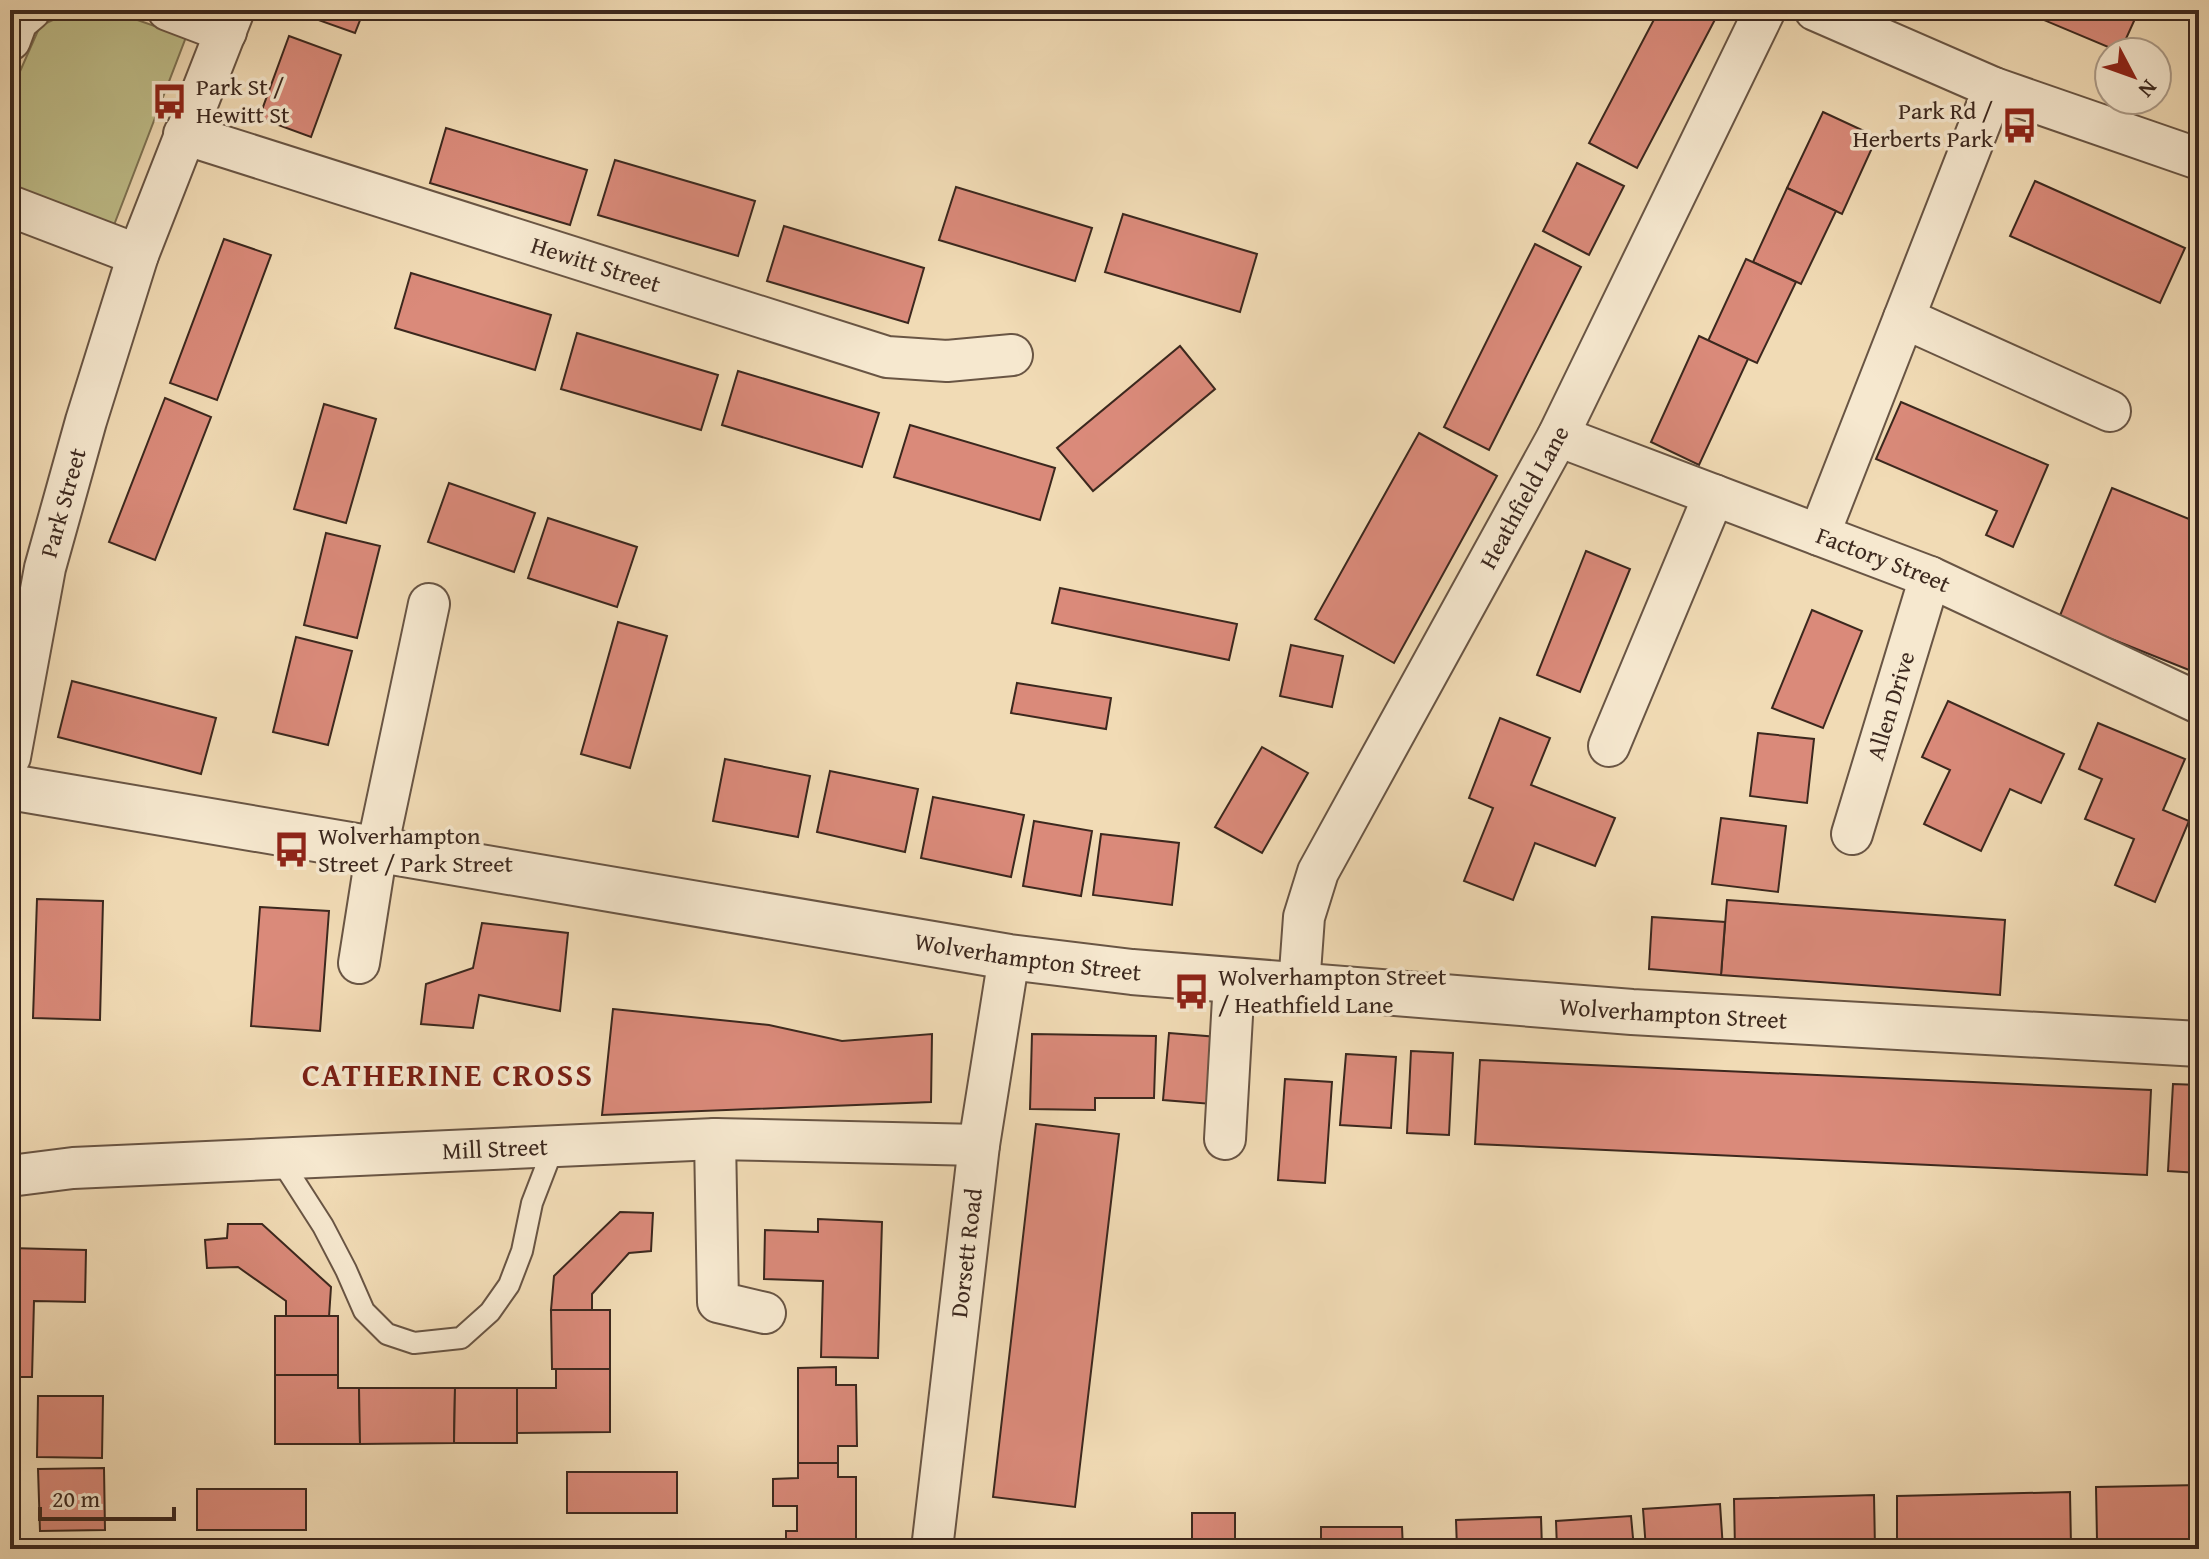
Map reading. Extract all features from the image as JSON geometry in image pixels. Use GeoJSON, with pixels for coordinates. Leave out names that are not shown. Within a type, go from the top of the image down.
{"type":"FeatureCollection","features":[{"type":"Feature","properties":{"kind":"street"},"geometry":{"type":"LineString","coordinates":[[10,40],[17,21],[30,10]]}},
{"type":"Feature","properties":{"kind":"street","name":"Park Street"},"geometry":{"type":"LineString","coordinates":[[10,757],[45,568],[86,421],[138,255],[230,21],[168,10]]}},
{"type":"Feature","properties":{"kind":"street","name":"Heathfield Lane"},"geometry":{"type":"LineString","coordinates":[[1299,986],[1304,917],[1318,872],[1558,436],[1765,10]]}},
{"type":"Feature","properties":{"kind":"street"},"geometry":{"type":"LineString","coordinates":[[1815,10],[1994,88],[2199,159]]}},
{"type":"Feature","properties":{"kind":"street"},"geometry":{"type":"LineString","coordinates":[[1819,535],[1994,88]]}},
{"type":"Feature","properties":{"kind":"street","name":"Hewitt Street"},"geometry":{"type":"LineString","coordinates":[[184,134],[887,357],[947,361],[1012,355]]}},
{"type":"Feature","properties":{"kind":"street"},"geometry":{"type":"LineString","coordinates":[[10,206],[138,255]]}},
{"type":"Feature","properties":{"kind":"street"},"geometry":{"type":"LineString","coordinates":[[1904,318],[2110,411]]}},
{"type":"Feature","properties":{"kind":"street","name":"Factory Street"},"geometry":{"type":"LineString","coordinates":[[1558,436],[1930,577],[2199,703]]}},
{"type":"Feature","properties":{"kind":"street"},"geometry":{"type":"LineString","coordinates":[[1609,746],[1714,495]]}},
{"type":"Feature","properties":{"kind":"street","name":"Allen Drive"},"geometry":{"type":"LineString","coordinates":[[1852,834],[1930,577]]}},
{"type":"Feature","properties":{"kind":"street"},"geometry":{"type":"LineString","coordinates":[[359,963],[377,849],[429,604]]}},
{"type":"Feature","properties":{"kind":"street","name":"Wolverhampton Street"},"geometry":{"type":"LineString","coordinates":[[10,787],[1009,957],[1132,972],[1632,1012],[2199,1044]]}},
{"type":"Feature","properties":{"kind":"street","name":"Dorsett Road"},"geometry":{"type":"LineString","coordinates":[[932,1549],[979,1145],[1009,957]]}},
{"type":"Feature","properties":{"kind":"street"},"geometry":{"type":"LineString","coordinates":[[1225,1139],[1234,981]]}},
{"type":"Feature","properties":{"kind":"street"},"geometry":{"type":"LineString","coordinates":[[715,1139],[718,1302],[765,1313]]}},
{"type":"Feature","properties":{"kind":"street","name":"Mill Street"},"geometry":{"type":"LineString","coordinates":[[10,1176],[73,1168],[715,1139],[979,1145]]}},
{"type":"Feature","properties":{"kind":"lane"},"geometry":{"type":"LineString","coordinates":[[280,1159],[323,1226],[364,1311],[387,1334],[414,1343],[461,1338],[490,1312],[509,1285],[522,1251],[532,1203],[554,1146]]}},
{"type":"Feature","properties":{"kind":"shaded area"},"geometry":{"type":"Polygon","coordinates":[[[74,10],[109,10],[186,37],[114,225],[10,187],[10,94],[40,26],[74,10]]]}},
{"type":"Feature","properties":{"kind":"building"},"geometry":{"type":"Polygon","coordinates":[[[309,10],[364,10],[355,33],[307,16],[309,10]]]}},
{"type":"Feature","properties":{"kind":"building"},"geometry":{"type":"Polygon","coordinates":[[[1659,10],[1720,10],[1637,168],[1589,143],[1659,10]]]}},
{"type":"Feature","properties":{"kind":"building"},"geometry":{"type":"Polygon","coordinates":[[[2020,10],[2139,10],[2127,36],[2093,36],[2093,41],[2020,10]]]}},
{"type":"Feature","properties":{"kind":"building"},"geometry":{"type":"Polygon","coordinates":[[[289,36],[341,55],[311,137],[259,118],[289,36]]]}},
{"type":"Feature","properties":{"kind":"building"},"geometry":{"type":"Polygon","coordinates":[[[1823,112],[1877,137],[1842,214],[1787,188],[1823,112]]]}},
{"type":"Feature","properties":{"kind":"building"},"geometry":{"type":"Polygon","coordinates":[[[446,128],[587,170],[570,225],[430,183],[446,128]]]}},
{"type":"Feature","properties":{"kind":"building"},"geometry":{"type":"Polygon","coordinates":[[[615,160],[755,201],[738,256],[598,215],[615,160]]]}},
{"type":"Feature","properties":{"kind":"building"},"geometry":{"type":"Polygon","coordinates":[[[1577,163],[1624,186],[1589,255],[1543,231],[1577,163]]]}},
{"type":"Feature","properties":{"kind":"building"},"geometry":{"type":"Polygon","coordinates":[[[2035,181],[2185,248],[2160,303],[2010,236],[2035,181]]]}},
{"type":"Feature","properties":{"kind":"building"},"geometry":{"type":"Polygon","coordinates":[[[956,187],[1092,228],[1075,281],[939,240],[956,187]]]}},
{"type":"Feature","properties":{"kind":"building"},"geometry":{"type":"Polygon","coordinates":[[[1787,188],[1836,211],[1801,284],[1753,262],[1787,188]]]}},
{"type":"Feature","properties":{"kind":"building"},"geometry":{"type":"Polygon","coordinates":[[[1123,214],[1257,254],[1240,312],[1105,272],[1123,214]]]}},
{"type":"Feature","properties":{"kind":"building"},"geometry":{"type":"Polygon","coordinates":[[[784,226],[924,268],[908,323],[767,281],[784,226]]]}},
{"type":"Feature","properties":{"kind":"building"},"geometry":{"type":"Polygon","coordinates":[[[224,239],[271,255],[217,400],[170,383],[224,239]]]}},
{"type":"Feature","properties":{"kind":"building"},"geometry":{"type":"Polygon","coordinates":[[[1535,244],[1581,267],[1489,450],[1444,427],[1535,244]]]}},
{"type":"Feature","properties":{"kind":"building"},"geometry":{"type":"Polygon","coordinates":[[[1746,259],[1796,282],[1757,363],[1708,341],[1746,259]]]}},
{"type":"Feature","properties":{"kind":"building"},"geometry":{"type":"Polygon","coordinates":[[[411,273],[551,315],[535,370],[395,328],[411,273]]]}},
{"type":"Feature","properties":{"kind":"building"},"geometry":{"type":"Polygon","coordinates":[[[577,333],[718,375],[701,430],[561,389],[577,333]]]}},
{"type":"Feature","properties":{"kind":"building"},"geometry":{"type":"Polygon","coordinates":[[[1699,336],[1748,359],[1699,465],[1651,442],[1699,336]]]}},
{"type":"Feature","properties":{"kind":"building"},"geometry":{"type":"Polygon","coordinates":[[[1180,346],[1215,389],[1093,491],[1057,448],[1180,346]]]}},
{"type":"Feature","properties":{"kind":"building"},"geometry":{"type":"Polygon","coordinates":[[[738,371],[879,413],[862,467],[722,425],[738,371]]]}},
{"type":"Feature","properties":{"kind":"building"},"geometry":{"type":"Polygon","coordinates":[[[165,398],[211,417],[155,560],[109,542],[165,398]]]}},
{"type":"Feature","properties":{"kind":"building"},"geometry":{"type":"Polygon","coordinates":[[[1901,402],[2048,465],[2013,547],[1986,535],[1997,511],[1876,459],[1901,402]]]}},
{"type":"Feature","properties":{"kind":"building"},"geometry":{"type":"Polygon","coordinates":[[[324,404],[376,419],[346,523],[294,509],[324,404]]]}},
{"type":"Feature","properties":{"kind":"building"},"geometry":{"type":"Polygon","coordinates":[[[910,425],[1055,468],[1040,520],[894,477],[910,425]]]}},
{"type":"Feature","properties":{"kind":"building"},"geometry":{"type":"Polygon","coordinates":[[[1419,433],[1497,476],[1394,663],[1315,619],[1419,433]]]}},
{"type":"Feature","properties":{"kind":"building"},"geometry":{"type":"Polygon","coordinates":[[[449,483],[535,513],[514,572],[428,542],[449,483]]]}},
{"type":"Feature","properties":{"kind":"building"},"geometry":{"type":"Polygon","coordinates":[[[2112,488],[2199,523],[2199,674],[2059,618],[2112,488]]]}},
{"type":"Feature","properties":{"kind":"building"},"geometry":{"type":"Polygon","coordinates":[[[548,518],[637,547],[617,607],[528,578],[548,518]]]}},
{"type":"Feature","properties":{"kind":"building"},"geometry":{"type":"Polygon","coordinates":[[[326,533],[380,546],[357,638],[304,625],[326,533]]]}},
{"type":"Feature","properties":{"kind":"building"},"geometry":{"type":"Polygon","coordinates":[[[1586,551],[1630,569],[1580,692],[1537,675],[1586,551]]]}},
{"type":"Feature","properties":{"kind":"building"},"geometry":{"type":"Polygon","coordinates":[[[1060,588],[1237,624],[1229,660],[1052,623],[1060,588]]]}},
{"type":"Feature","properties":{"kind":"building"},"geometry":{"type":"Polygon","coordinates":[[[1812,610],[1862,631],[1823,728],[1772,708],[1812,610]]]}},
{"type":"Feature","properties":{"kind":"building"},"geometry":{"type":"Polygon","coordinates":[[[618,622],[667,636],[630,768],[581,754],[618,622]]]}},
{"type":"Feature","properties":{"kind":"building"},"geometry":{"type":"Polygon","coordinates":[[[296,637],[352,651],[328,745],[273,732],[296,637]]]}},
{"type":"Feature","properties":{"kind":"building"},"geometry":{"type":"Polygon","coordinates":[[[1291,645],[1343,656],[1332,707],[1280,696],[1291,645]]]}},
{"type":"Feature","properties":{"kind":"building"},"geometry":{"type":"Polygon","coordinates":[[[72,681],[216,718],[201,774],[58,737],[72,681]]]}},
{"type":"Feature","properties":{"kind":"building"},"geometry":{"type":"Polygon","coordinates":[[[1017,683],[1111,698],[1106,729],[1011,713],[1017,683]]]}},
{"type":"Feature","properties":{"kind":"building"},"geometry":{"type":"Polygon","coordinates":[[[1948,701],[2064,754],[2041,803],[2010,789],[1981,851],[1924,824],[1950,770],[1922,757],[1948,701]]]}},
{"type":"Feature","properties":{"kind":"building"},"geometry":{"type":"Polygon","coordinates":[[[1500,718],[1550,738],[1531,785],[1615,818],[1595,866],[1535,843],[1513,900],[1464,881],[1493,808],[1469,798],[1500,718]]]}},
{"type":"Feature","properties":{"kind":"building"},"geometry":{"type":"Polygon","coordinates":[[[2098,723],[2185,759],[2163,810],[2189,821],[2155,902],[2115,885],[2134,839],[2085,819],[2102,779],[2079,769],[2098,723]]]}},
{"type":"Feature","properties":{"kind":"building"},"geometry":{"type":"Polygon","coordinates":[[[1758,733],[1814,739],[1807,803],[1750,796],[1758,733]]]}},
{"type":"Feature","properties":{"kind":"building"},"geometry":{"type":"Polygon","coordinates":[[[1262,747],[1308,773],[1262,853],[1215,827],[1262,747]]]}},
{"type":"Feature","properties":{"kind":"building"},"geometry":{"type":"Polygon","coordinates":[[[725,759],[810,776],[798,837],[713,821],[725,759]]]}},
{"type":"Feature","properties":{"kind":"building"},"geometry":{"type":"Polygon","coordinates":[[[830,771],[918,789],[905,852],[817,832],[830,771]]]}},
{"type":"Feature","properties":{"kind":"building"},"geometry":{"type":"Polygon","coordinates":[[[933,797],[1024,815],[1011,877],[921,858],[933,797]]]}},
{"type":"Feature","properties":{"kind":"building"},"geometry":{"type":"Polygon","coordinates":[[[1721,818],[1786,826],[1778,892],[1712,884],[1721,818]]]}},
{"type":"Feature","properties":{"kind":"building"},"geometry":{"type":"Polygon","coordinates":[[[1034,821],[1092,831],[1081,896],[1023,886],[1034,821]]]}},
{"type":"Feature","properties":{"kind":"building"},"geometry":{"type":"Polygon","coordinates":[[[1101,834],[1179,843],[1172,905],[1093,895],[1101,834]]]}},
{"type":"Feature","properties":{"kind":"building"},"geometry":{"type":"Polygon","coordinates":[[[37,899],[103,901],[100,1020],[33,1018],[37,899]]]}},
{"type":"Feature","properties":{"kind":"building"},"geometry":{"type":"Polygon","coordinates":[[[1727,900],[2005,920],[2000,995],[1721,975],[1727,900]]]}},
{"type":"Feature","properties":{"kind":"building"},"geometry":{"type":"Polygon","coordinates":[[[260,907],[329,911],[320,1031],[251,1026],[260,907]]]}},
{"type":"Feature","properties":{"kind":"building"},"geometry":{"type":"Polygon","coordinates":[[[1652,917],[1725,922],[1721,975],[1649,969],[1652,917]]]}},
{"type":"Feature","properties":{"kind":"building"},"geometry":{"type":"Polygon","coordinates":[[[482,923],[568,933],[560,1011],[479,995],[473,1028],[421,1024],[426,984],[473,968],[482,923]]]}},
{"type":"Feature","properties":{"kind":"building"},"geometry":{"type":"Polygon","coordinates":[[[613,1009],[769,1025],[842,1041],[932,1034],[931,1102],[602,1115],[613,1009]]]}},
{"type":"Feature","properties":{"kind":"building"},"geometry":{"type":"Polygon","coordinates":[[[1169,1033],[1218,1037],[1212,1104],[1163,1100],[1169,1033]]]}},
{"type":"Feature","properties":{"kind":"building"},"geometry":{"type":"Polygon","coordinates":[[[1032,1034],[1156,1036],[1154,1098],[1095,1098],[1095,1110],[1030,1109],[1032,1034]]]}},
{"type":"Feature","properties":{"kind":"building"},"geometry":{"type":"Polygon","coordinates":[[[1411,1051],[1453,1053],[1449,1135],[1407,1133],[1411,1051]]]}},
{"type":"Feature","properties":{"kind":"building"},"geometry":{"type":"Polygon","coordinates":[[[1346,1054],[1396,1057],[1391,1128],[1340,1125],[1346,1054]]]}},
{"type":"Feature","properties":{"kind":"building"},"geometry":{"type":"Polygon","coordinates":[[[1480,1060],[2151,1090],[2147,1175],[1475,1144],[1480,1060]]]}},
{"type":"Feature","properties":{"kind":"building"},"geometry":{"type":"Polygon","coordinates":[[[1285,1079],[1332,1082],[1325,1183],[1278,1180],[1285,1079]]]}},
{"type":"Feature","properties":{"kind":"building"},"geometry":{"type":"Polygon","coordinates":[[[2173,1084],[2199,1085],[2199,1173],[2168,1171],[2173,1084]]]}},
{"type":"Feature","properties":{"kind":"building"},"geometry":{"type":"Polygon","coordinates":[[[1036,1124],[1119,1134],[1075,1507],[993,1497],[1036,1124]]]}},
{"type":"Feature","properties":{"kind":"building"},"geometry":{"type":"Polygon","coordinates":[[[620,1212],[653,1213],[651,1251],[629,1253],[592,1294],[592,1310],[551,1310],[554,1276],[620,1212]]]}},
{"type":"Feature","properties":{"kind":"building"},"geometry":{"type":"Polygon","coordinates":[[[818,1219],[882,1222],[878,1358],[821,1357],[823,1281],[764,1279],[765,1230],[818,1232],[818,1219]]]}},
{"type":"Feature","properties":{"kind":"building"},"geometry":{"type":"Polygon","coordinates":[[[228,1224],[262,1224],[331,1287],[329,1317],[286,1316],[286,1301],[238,1267],[207,1268],[205,1240],[227,1238],[228,1224]]]}},
{"type":"Feature","properties":{"kind":"building"},"geometry":{"type":"Polygon","coordinates":[[[10,1248],[86,1250],[85,1302],[34,1301],[32,1377],[10,1377],[10,1248]]]}},
{"type":"Feature","properties":{"kind":"building"},"geometry":{"type":"Polygon","coordinates":[[[551,1310],[610,1310],[610,1369],[552,1369],[551,1310]]]}},
{"type":"Feature","properties":{"kind":"building"},"geometry":{"type":"Polygon","coordinates":[[[275,1316],[338,1316],[338,1375],[275,1375],[275,1316]]]}},
{"type":"Feature","properties":{"kind":"building"},"geometry":{"type":"Polygon","coordinates":[[[836,1367],[836,1385],[856,1385],[857,1446],[838,1446],[838,1463],[798,1463],[798,1368],[836,1367]]]}},
{"type":"Feature","properties":{"kind":"building"},"geometry":{"type":"Polygon","coordinates":[[[556,1369],[610,1369],[610,1432],[517,1433],[517,1388],[556,1388],[556,1369]]]}},
{"type":"Feature","properties":{"kind":"building"},"geometry":{"type":"Polygon","coordinates":[[[275,1375],[338,1375],[338,1388],[359,1388],[360,1444],[275,1444],[275,1375]]]}},
{"type":"Feature","properties":{"kind":"building"},"geometry":{"type":"Polygon","coordinates":[[[359,1388],[455,1388],[454,1443],[360,1444],[359,1388]]]}},
{"type":"Feature","properties":{"kind":"building"},"geometry":{"type":"Polygon","coordinates":[[[455,1388],[517,1388],[517,1443],[454,1443],[455,1388]]]}},
{"type":"Feature","properties":{"kind":"building"},"geometry":{"type":"Polygon","coordinates":[[[38,1396],[103,1396],[102,1458],[37,1457],[38,1396]]]}},
{"type":"Feature","properties":{"kind":"building"},"geometry":{"type":"Polygon","coordinates":[[[798,1463],[838,1463],[838,1477],[856,1477],[856,1540],[824,1541],[824,1549],[786,1549],[786,1531],[797,1531],[797,1506],[773,1506],[773,1479],[798,1478],[798,1463]]]}},
{"type":"Feature","properties":{"kind":"building"},"geometry":{"type":"Polygon","coordinates":[[[104,1468],[105,1530],[40,1531],[38,1469],[104,1468]]]}},
{"type":"Feature","properties":{"kind":"building"},"geometry":{"type":"Polygon","coordinates":[[[567,1472],[677,1472],[677,1513],[567,1513],[567,1472]]]}},
{"type":"Feature","properties":{"kind":"building"},"geometry":{"type":"Polygon","coordinates":[[[2199,1485],[2199,1539],[2097,1540],[2096,1487],[2199,1485]]]}},
{"type":"Feature","properties":{"kind":"building"},"geometry":{"type":"Polygon","coordinates":[[[197,1489],[306,1489],[306,1530],[197,1530],[197,1489]]]}},
{"type":"Feature","properties":{"kind":"building"},"geometry":{"type":"Polygon","coordinates":[[[2070,1492],[2071,1546],[1897,1549],[1897,1496],[2070,1492]]]}},
{"type":"Feature","properties":{"kind":"building"},"geometry":{"type":"Polygon","coordinates":[[[1874,1495],[1875,1549],[1735,1549],[1734,1499],[1874,1495]]]}},
{"type":"Feature","properties":{"kind":"building"},"geometry":{"type":"Polygon","coordinates":[[[1720,1504],[1723,1549],[1646,1549],[1643,1509],[1720,1504]]]}},
{"type":"Feature","properties":{"kind":"building"},"geometry":{"type":"Polygon","coordinates":[[[1192,1513],[1235,1513],[1235,1549],[1192,1549],[1192,1513]]]}},
{"type":"Feature","properties":{"kind":"building"},"geometry":{"type":"Polygon","coordinates":[[[1631,1516],[1634,1549],[1557,1549],[1556,1521],[1631,1516]]]}},
{"type":"Feature","properties":{"kind":"building"},"geometry":{"type":"Polygon","coordinates":[[[1541,1517],[1542,1549],[1457,1549],[1456,1520],[1541,1517]]]}},
{"type":"Feature","properties":{"kind":"building"},"geometry":{"type":"Polygon","coordinates":[[[1321,1527],[1402,1527],[1403,1549],[1321,1549],[1321,1527]]]}},
{"type":"Feature","properties":{"kind":"place","name":"Park St / Hewitt St"},"geometry":{"type":"Point","coordinates":[170,101]}},
{"type":"Feature","properties":{"kind":"place","name":"Park Rd / Herberts Park"},"geometry":{"type":"Point","coordinates":[2019,125]}},
{"type":"Feature","properties":{"kind":"place","name":"Wolverhampton Street / Park Street"},"geometry":{"type":"Point","coordinates":[292,850]}},
{"type":"Feature","properties":{"kind":"place","name":"Wolverhampton Street / Heathfield Lane"},"geometry":{"type":"Point","coordinates":[1192,991]}},
{"type":"Feature","properties":{"kind":"district","name":"CATHERINE CROSS"},"geometry":{"type":"Point","coordinates":[448,1075]}}]}
